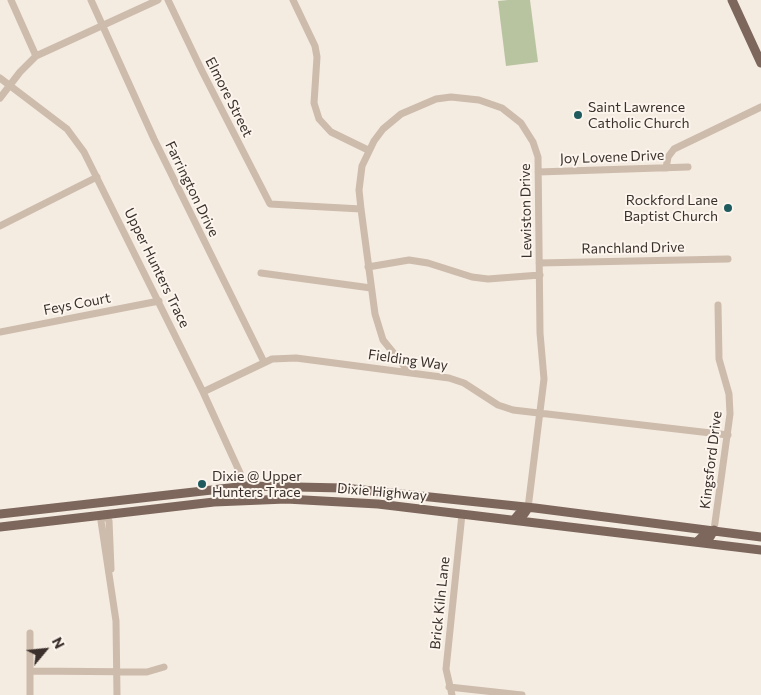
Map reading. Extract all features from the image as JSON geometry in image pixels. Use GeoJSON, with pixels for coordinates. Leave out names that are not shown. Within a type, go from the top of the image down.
{"type":"FeatureCollection","features":[{"type":"Feature","properties":{"kind":"main road"},"geometry":{"type":"LineString","coordinates":[[732,0],[761,63]]}},
{"type":"Feature","properties":{"kind":"main road","name":"Dixie Highway"},"geometry":{"type":"LineString","coordinates":[[0,514],[247,486],[344,488],[500,504],[761,537]]}},
{"type":"Feature","properties":{"kind":"main road"},"geometry":{"type":"LineString","coordinates":[[105,514],[110,504],[130,498]]}},
{"type":"Feature","properties":{"kind":"main road","name":"Dixie Highway"},"geometry":{"type":"LineString","coordinates":[[0,528],[105,514],[252,499],[341,501],[761,550]]}},
{"type":"Feature","properties":{"kind":"main road"},"geometry":{"type":"LineString","coordinates":[[462,514],[466,506],[492,509],[500,504]]}},
{"type":"Feature","properties":{"kind":"main road"},"geometry":{"type":"LineString","coordinates":[[514,520],[519,514],[524,514],[528,508]]}},
{"type":"Feature","properties":{"kind":"main road"},"geometry":{"type":"LineString","coordinates":[[697,542],[703,536],[710,537],[714,530]]}},
{"type":"Feature","properties":{"kind":"street"},"geometry":{"type":"LineString","coordinates":[[11,0],[36,56]]}},
{"type":"Feature","properties":{"kind":"street","name":"Farrington Drive"},"geometry":{"type":"LineString","coordinates":[[91,0],[166,165],[264,362]]}},
{"type":"Feature","properties":{"kind":"street"},"geometry":{"type":"LineString","coordinates":[[0,98],[36,56],[158,0]]}},
{"type":"Feature","properties":{"kind":"street","name":"Elmore Street"},"geometry":{"type":"LineString","coordinates":[[168,0],[270,204],[361,209]]}},
{"type":"Feature","properties":{"kind":"street"},"geometry":{"type":"LineString","coordinates":[[293,0],[315,46],[318,57],[314,102],[319,119],[332,132],[368,150]]}},
{"type":"Feature","properties":{"kind":"street","name":"Upper Hunters Trace"},"geometry":{"type":"LineString","coordinates":[[0,78],[72,134],[81,146],[159,301],[252,499]]}},
{"type":"Feature","properties":{"kind":"street","name":"Lewiston Drive"},"geometry":{"type":"LineString","coordinates":[[409,372],[383,340],[376,321],[361,209],[360,178],[368,150],[383,129],[407,111],[436,99],[467,97],[494,104],[521,123],[534,142],[538,172],[544,379],[528,508]]}},
{"type":"Feature","properties":{"kind":"street"},"geometry":{"type":"LineString","coordinates":[[666,168],[668,157],[674,149],[761,107]]}},
{"type":"Feature","properties":{"kind":"street","name":"Joy Lovene Drive"},"geometry":{"type":"LineString","coordinates":[[538,172],[688,167]]}},
{"type":"Feature","properties":{"kind":"street"},"geometry":{"type":"LineString","coordinates":[[0,226],[98,177]]}},
{"type":"Feature","properties":{"kind":"street","name":"Ranchland Drive"},"geometry":{"type":"LineString","coordinates":[[540,263],[728,258]]}},
{"type":"Feature","properties":{"kind":"street"},"geometry":{"type":"LineString","coordinates":[[368,267],[409,260],[428,263],[472,277],[488,279],[540,275]]}},
{"type":"Feature","properties":{"kind":"street"},"geometry":{"type":"LineString","coordinates":[[260,273],[371,288]]}},
{"type":"Feature","properties":{"kind":"street","name":"Feys Court"},"geometry":{"type":"LineString","coordinates":[[0,332],[159,301]]}},
{"type":"Feature","properties":{"kind":"street","name":"Kingsford Drive"},"geometry":{"type":"LineString","coordinates":[[714,530],[728,435],[730,408],[719,359],[718,305]]}},
{"type":"Feature","properties":{"kind":"street","name":"Fielding Way"},"geometry":{"type":"LineString","coordinates":[[203,392],[264,362],[272,359],[287,358],[409,372],[457,380],[498,405],[513,410],[728,435]]}},
{"type":"Feature","properties":{"kind":"street"},"geometry":{"type":"LineString","coordinates":[[105,514],[109,521],[112,559],[110,574],[116,620],[117,695]]}},
{"type":"Feature","properties":{"kind":"street","name":"Brick Kiln Lane"},"geometry":{"type":"LineString","coordinates":[[452,695],[446,677],[446,660],[462,514]]}},
{"type":"Feature","properties":{"kind":"street"},"geometry":{"type":"LineString","coordinates":[[30,633],[30,695]]}},
{"type":"Feature","properties":{"kind":"street"},"geometry":{"type":"LineString","coordinates":[[30,671],[147,672],[164,667]]}},
{"type":"Feature","properties":{"kind":"street"},"geometry":{"type":"LineString","coordinates":[[449,687],[522,695]]}},
{"type":"Feature","properties":{"kind":"green space"},"geometry":{"type":"Polygon","coordinates":[[[530,0],[538,62],[506,66],[498,1],[530,0]]]}},
{"type":"Feature","properties":{"kind":"place","name":"Saint Lawrence Catholic Church"},"geometry":{"type":"Point","coordinates":[578,115]}},
{"type":"Feature","properties":{"kind":"place","name":"Rockford Lane Baptist Church"},"geometry":{"type":"Point","coordinates":[728,208]}},
{"type":"Feature","properties":{"kind":"place","name":"Dixie @ Upper Hunters Trace"},"geometry":{"type":"Point","coordinates":[202,484]}}]}
